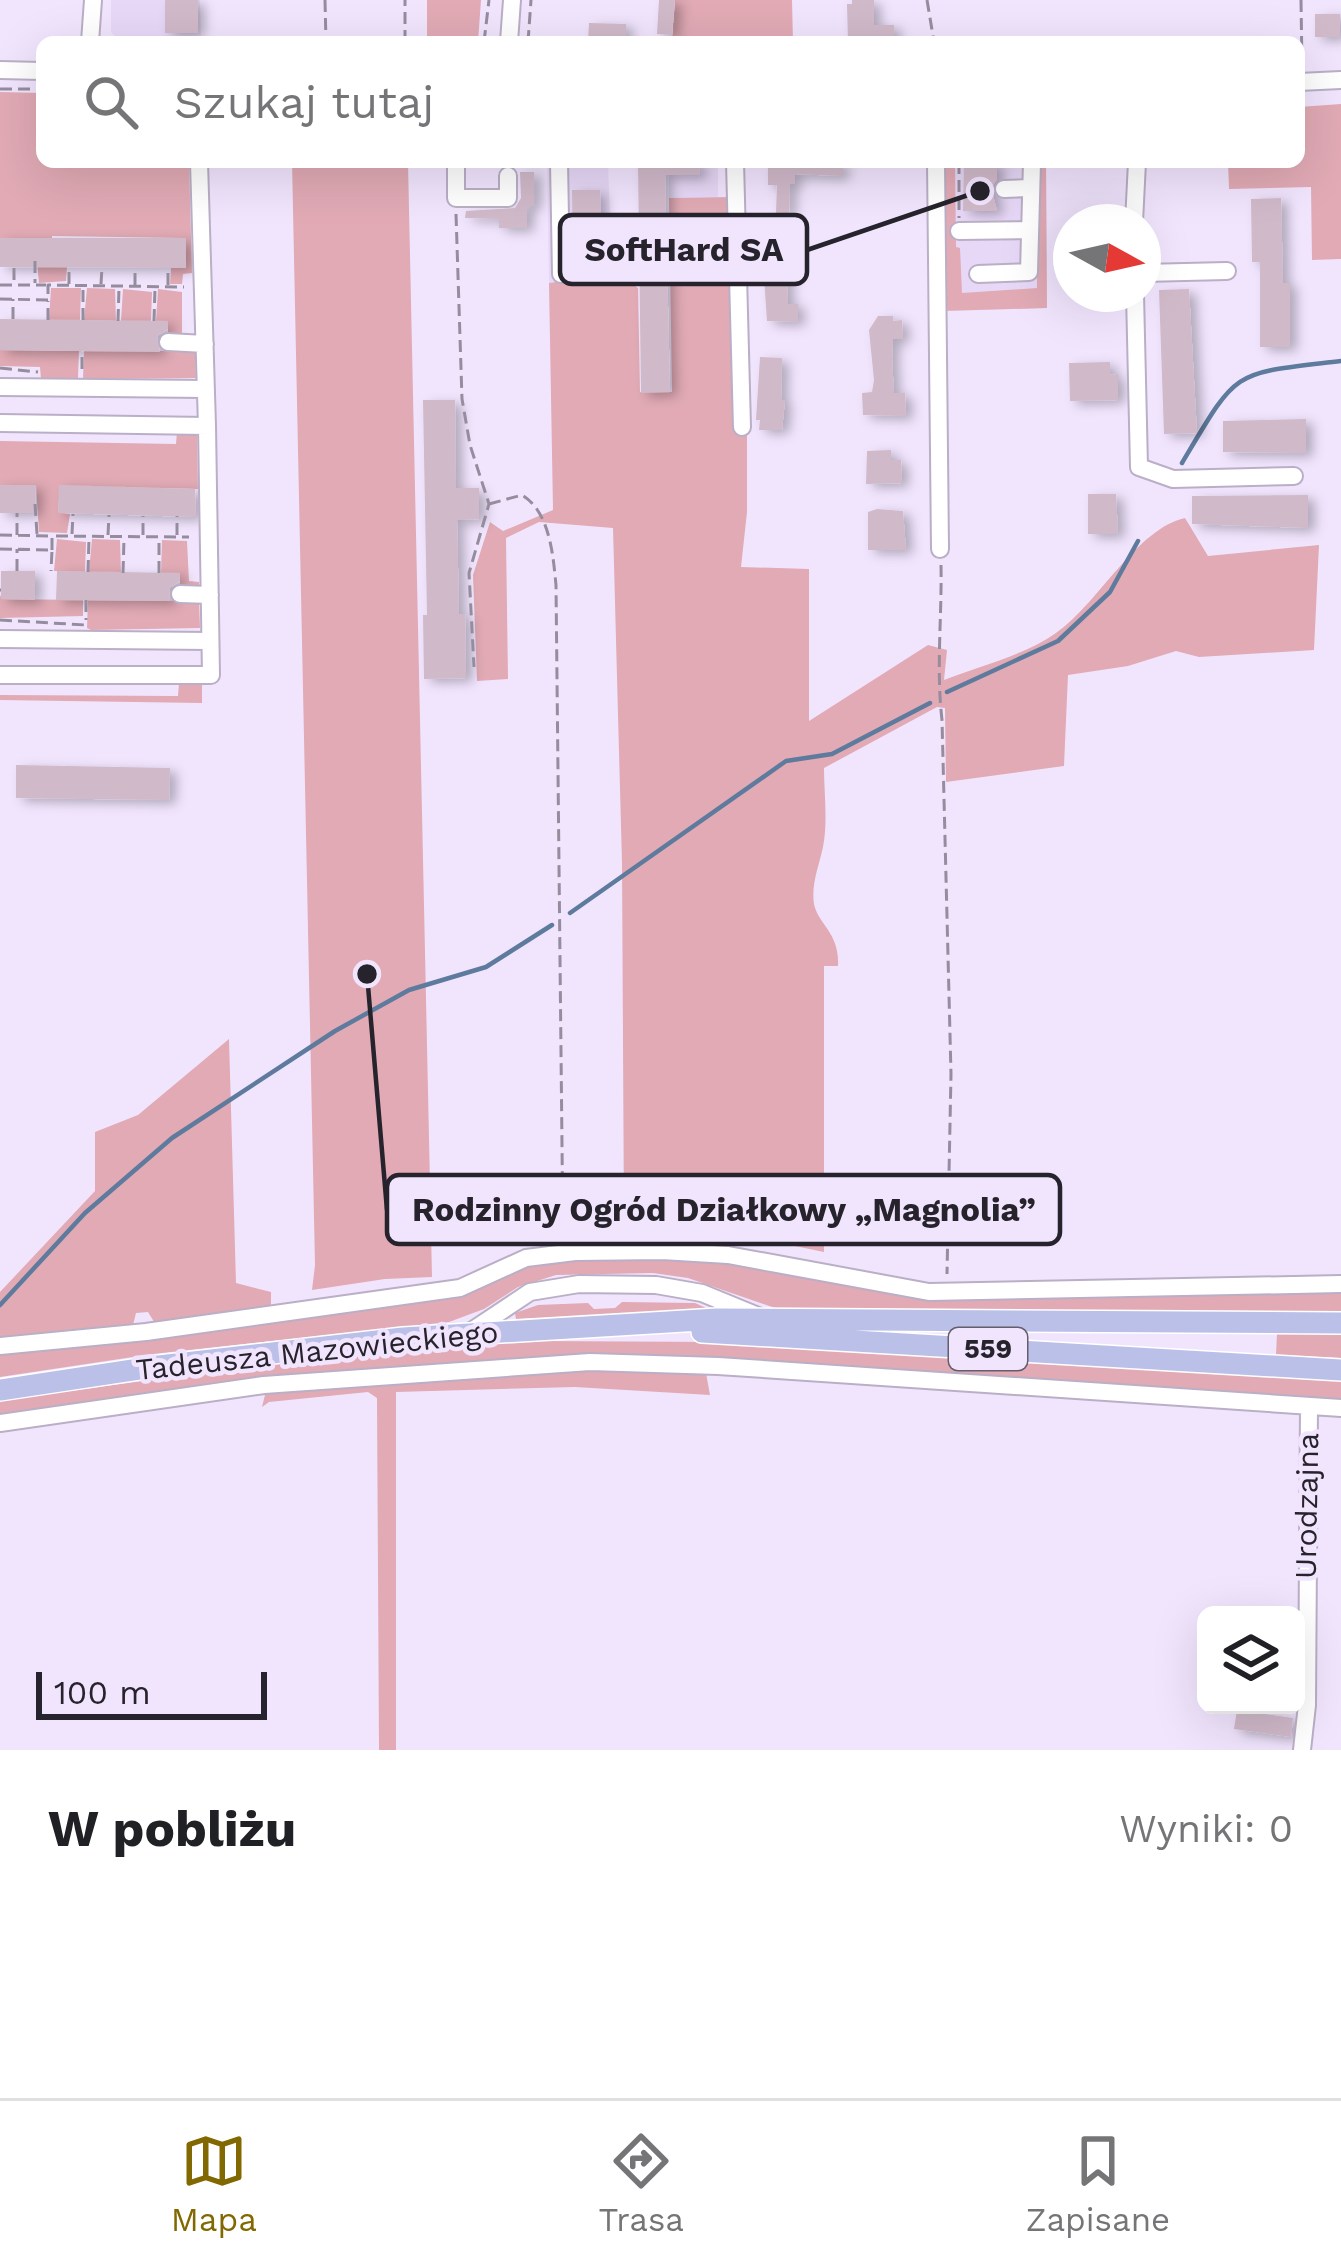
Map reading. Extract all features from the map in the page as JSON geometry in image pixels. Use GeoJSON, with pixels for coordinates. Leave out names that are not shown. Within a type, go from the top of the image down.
{"type":"FeatureCollection","features":[{"type":"Feature","properties":{"kind":"main road","name":"Tadeusza Mazowieckiego"},"geometry":{"type":"LineString","coordinates":[[0,1390],[273,1352],[467,1334],[765,1319],[1341,1322]]}},
{"type":"Feature","properties":{"kind":"main road","name":"Tadeusza Mazowieckiego"},"geometry":{"type":"LineString","coordinates":[[635,1327],[1341,1370]]}},
{"type":"Feature","properties":{"kind":"street"},"geometry":{"type":"LineString","coordinates":[[90,36],[93,0]]}},
{"type":"Feature","properties":{"kind":"street"},"geometry":{"type":"LineString","coordinates":[[509,36],[512,0]]}},
{"type":"Feature","properties":{"kind":"street"},"geometry":{"type":"LineString","coordinates":[[0,70],[36,70]]}},
{"type":"Feature","properties":{"kind":"street"},"geometry":{"type":"LineString","coordinates":[[1305,82],[1341,80]]}},
{"type":"Feature","properties":{"kind":"street"},"geometry":{"type":"LineString","coordinates":[[0,675],[211,675],[199,168]]}},
{"type":"Feature","properties":{"kind":"street"},"geometry":{"type":"LineString","coordinates":[[456,168],[456,198],[508,198],[508,176]]}},
{"type":"Feature","properties":{"kind":"street"},"geometry":{"type":"LineString","coordinates":[[559,168],[561,274]]}},
{"type":"Feature","properties":{"kind":"street"},"geometry":{"type":"LineString","coordinates":[[735,168],[742,427]]}},
{"type":"Feature","properties":{"kind":"street"},"geometry":{"type":"LineString","coordinates":[[936,168],[940,549]]}},
{"type":"Feature","properties":{"kind":"street"},"geometry":{"type":"LineString","coordinates":[[978,274],[1029,272],[1031,168]]}},
{"type":"Feature","properties":{"kind":"street"},"geometry":{"type":"LineString","coordinates":[[1135,204],[1137,168]]}},
{"type":"Feature","properties":{"kind":"street"},"geometry":{"type":"LineString","coordinates":[[1004,189],[1029,188]]}},
{"type":"Feature","properties":{"kind":"street"},"geometry":{"type":"LineString","coordinates":[[959,231],[1029,230]]}},
{"type":"Feature","properties":{"kind":"street"},"geometry":{"type":"LineString","coordinates":[[1161,273],[1227,271]]}},
{"type":"Feature","properties":{"kind":"street"},"geometry":{"type":"LineString","coordinates":[[1136,312],[1139,466],[1174,479],[1294,476]]}},
{"type":"Feature","properties":{"kind":"street"},"geometry":{"type":"LineString","coordinates":[[168,342],[205,344]]}},
{"type":"Feature","properties":{"kind":"street"},"geometry":{"type":"LineString","coordinates":[[0,387],[206,389]]}},
{"type":"Feature","properties":{"kind":"street"},"geometry":{"type":"LineString","coordinates":[[0,423],[207,426]]}},
{"type":"Feature","properties":{"kind":"street"},"geometry":{"type":"LineString","coordinates":[[180,594],[209,595]]}},
{"type":"Feature","properties":{"kind":"street"},"geometry":{"type":"LineString","coordinates":[[0,639],[210,641]]}},
{"type":"Feature","properties":{"kind":"street"},"geometry":{"type":"LineString","coordinates":[[0,1346],[146,1333],[460,1288],[526,1258],[563,1253],[728,1255],[880,1286],[939,1292],[1341,1284]]}},
{"type":"Feature","properties":{"kind":"street"},"geometry":{"type":"LineString","coordinates":[[467,1334],[530,1292],[579,1284],[656,1285],[702,1293],[765,1319]]}},
{"type":"Feature","properties":{"kind":"street"},"geometry":{"type":"LineString","coordinates":[[0,1424],[264,1385],[590,1362],[718,1366],[1341,1408]]}},
{"type":"Feature","properties":{"kind":"street","name":"Urodzajna"},"geometry":{"type":"LineString","coordinates":[[1302,1750],[1309,1406]]}},
{"type":"Feature","properties":{"kind":"path"},"geometry":{"type":"LineString","coordinates":[[326,0],[326,36]]}},
{"type":"Feature","properties":{"kind":"path"},"geometry":{"type":"LineString","coordinates":[[405,36],[406,0]]}},
{"type":"Feature","properties":{"kind":"path"},"geometry":{"type":"LineString","coordinates":[[485,36],[489,0]]}},
{"type":"Feature","properties":{"kind":"path"},"geometry":{"type":"LineString","coordinates":[[528,36],[531,0]]}},
{"type":"Feature","properties":{"kind":"path"},"geometry":{"type":"LineString","coordinates":[[927,0],[933,36]]}},
{"type":"Feature","properties":{"kind":"path"},"geometry":{"type":"LineString","coordinates":[[1301,0],[1301,36]]}},
{"type":"Feature","properties":{"kind":"path"},"geometry":{"type":"LineString","coordinates":[[0,88],[36,89]]}},
{"type":"Feature","properties":{"kind":"path"},"geometry":{"type":"LineString","coordinates":[[959,168],[959,231]]}},
{"type":"Feature","properties":{"kind":"path"},"geometry":{"type":"LineString","coordinates":[[456,198],[462,398],[488,504],[469,572],[474,667]]}},
{"type":"Feature","properties":{"kind":"path"},"geometry":{"type":"LineString","coordinates":[[35,261],[35,285]]}},
{"type":"Feature","properties":{"kind":"path"},"geometry":{"type":"LineString","coordinates":[[69,267],[69,286]]}},
{"type":"Feature","properties":{"kind":"path"},"geometry":{"type":"LineString","coordinates":[[101,286],[102,267]]}},
{"type":"Feature","properties":{"kind":"path"},"geometry":{"type":"LineString","coordinates":[[135,286],[136,267]]}},
{"type":"Feature","properties":{"kind":"path"},"geometry":{"type":"LineString","coordinates":[[14,268],[14,285]]}},
{"type":"Feature","properties":{"kind":"path"},"geometry":{"type":"LineString","coordinates":[[168,287],[169,268]]}},
{"type":"Feature","properties":{"kind":"path"},"geometry":{"type":"LineString","coordinates":[[0,285],[184,287]]}},
{"type":"Feature","properties":{"kind":"path"},"geometry":{"type":"LineString","coordinates":[[48,285],[48,320]]}},
{"type":"Feature","properties":{"kind":"path"},"geometry":{"type":"LineString","coordinates":[[82,320],[83,286]]}},
{"type":"Feature","properties":{"kind":"path"},"geometry":{"type":"LineString","coordinates":[[118,321],[119,286]]}},
{"type":"Feature","properties":{"kind":"path"},"geometry":{"type":"LineString","coordinates":[[154,321],[155,287]]}},
{"type":"Feature","properties":{"kind":"path"},"geometry":{"type":"LineString","coordinates":[[0,299],[48,300]]}},
{"type":"Feature","properties":{"kind":"path"},"geometry":{"type":"LineString","coordinates":[[13,299],[13,320]]}},
{"type":"Feature","properties":{"kind":"path"},"geometry":{"type":"LineString","coordinates":[[81,382],[82,351]]}},
{"type":"Feature","properties":{"kind":"path"},"geometry":{"type":"LineString","coordinates":[[488,504],[522,495],[533,502],[546,530],[554,568],[563,1253]]}},
{"type":"Feature","properties":{"kind":"path"},"geometry":{"type":"LineString","coordinates":[[35,503],[37,536]]}},
{"type":"Feature","properties":{"kind":"path"},"geometry":{"type":"LineString","coordinates":[[17,513],[17,536]]}},
{"type":"Feature","properties":{"kind":"path"},"geometry":{"type":"LineString","coordinates":[[72,536],[73,514]]}},
{"type":"Feature","properties":{"kind":"path"},"geometry":{"type":"LineString","coordinates":[[108,536],[109,514]]}},
{"type":"Feature","properties":{"kind":"path"},"geometry":{"type":"LineString","coordinates":[[143,516],[143,537]]}},
{"type":"Feature","properties":{"kind":"path"},"geometry":{"type":"LineString","coordinates":[[177,517],[177,537]]}},
{"type":"Feature","properties":{"kind":"path"},"geometry":{"type":"LineString","coordinates":[[0,535],[189,537]]}},
{"type":"Feature","properties":{"kind":"path"},"geometry":{"type":"LineString","coordinates":[[52,536],[52,572]]}},
{"type":"Feature","properties":{"kind":"path"},"geometry":{"type":"LineString","coordinates":[[88,572],[89,536]]}},
{"type":"Feature","properties":{"kind":"path"},"geometry":{"type":"LineString","coordinates":[[123,572],[124,537]]}},
{"type":"Feature","properties":{"kind":"path"},"geometry":{"type":"LineString","coordinates":[[159,573],[160,537]]}},
{"type":"Feature","properties":{"kind":"path"},"geometry":{"type":"LineString","coordinates":[[0,549],[52,550]]}},
{"type":"Feature","properties":{"kind":"path"},"geometry":{"type":"LineString","coordinates":[[17,549],[17,571]]}},
{"type":"Feature","properties":{"kind":"path"},"geometry":{"type":"LineString","coordinates":[[939,1292],[950,1255],[951,1074],[937,676],[943,627],[940,549]]}},
{"type":"Feature","properties":{"kind":"path"},"geometry":{"type":"LineString","coordinates":[[86,600],[86,622]]}},
{"type":"Feature","properties":{"kind":"shaded area"},"geometry":{"type":"Polygon","coordinates":[[[111,0],[200,0],[201,36],[115,36],[111,0]]]}},
{"type":"Feature","properties":{"kind":"shaded area"},"geometry":{"type":"Polygon","coordinates":[[[427,0],[481,0],[478,36],[427,36],[427,0]]]}},
{"type":"Feature","properties":{"kind":"shaded area"},"geometry":{"type":"Polygon","coordinates":[[[675,0],[792,0],[793,36],[672,36],[675,0]]]}},
{"type":"Feature","properties":{"kind":"shaded area"},"geometry":{"type":"Polygon","coordinates":[[[0,92],[36,93],[36,168],[189,168],[192,273],[183,274],[182,284],[170,284],[171,268],[186,267],[185,238],[52,236],[51,266],[67,267],[66,281],[39,283],[35,239],[0,238],[0,92]]]}},
{"type":"Feature","properties":{"kind":"shaded area"},"geometry":{"type":"Polygon","coordinates":[[[1341,104],[1341,259],[1312,260],[1311,187],[1229,189],[1228,168],[1305,168],[1305,107],[1341,104]]]}},
{"type":"Feature","properties":{"kind":"shaded area"},"geometry":{"type":"Polygon","coordinates":[[[292,168],[408,168],[432,1277],[312,1290],[292,168]]]}},
{"type":"Feature","properties":{"kind":"shaded area"},"geometry":{"type":"Polygon","coordinates":[[[547,168],[608,168],[612,276],[549,283],[547,168]]]}},
{"type":"Feature","properties":{"kind":"shaded area"},"geometry":{"type":"Polygon","coordinates":[[[669,168],[718,168],[718,197],[669,198],[669,168]]]}},
{"type":"Feature","properties":{"kind":"shaded area"},"geometry":{"type":"Polygon","coordinates":[[[940,168],[955,168],[962,293],[1037,288],[1038,168],[1046,168],[1047,308],[941,311],[940,168]]]}},
{"type":"Feature","properties":{"kind":"shaded area"},"geometry":{"type":"Polygon","coordinates":[[[947,168],[1046,168],[1047,308],[950,311],[947,168]]]}},
{"type":"Feature","properties":{"kind":"shaded area"},"geometry":{"type":"Polygon","coordinates":[[[732,197],[739,436],[747,435],[741,567],[809,569],[809,721],[928,645],[947,650],[944,680],[1044,641],[1072,620],[1150,536],[1185,518],[1208,556],[1319,545],[1314,650],[1199,657],[1176,651],[1128,666],[1068,675],[1064,766],[946,782],[945,708],[937,707],[824,768],[826,818],[813,897],[836,945],[838,966],[824,966],[824,1252],[707,1228],[624,1224],[622,863],[613,528],[539,522],[506,538],[508,679],[477,681],[473,575],[490,522],[503,531],[553,510],[549,283],[619,273],[638,288],[640,392],[672,392],[669,198],[732,197]]]}},
{"type":"Feature","properties":{"kind":"shaded area"},"geometry":{"type":"Polygon","coordinates":[[[51,288],[81,288],[80,320],[49,320],[51,288]]]}},
{"type":"Feature","properties":{"kind":"shaded area"},"geometry":{"type":"Polygon","coordinates":[[[87,288],[115,289],[116,321],[84,320],[87,288]]]}},
{"type":"Feature","properties":{"kind":"shaded area"},"geometry":{"type":"Polygon","coordinates":[[[123,289],[152,292],[151,321],[121,321],[123,289]]]}},
{"type":"Feature","properties":{"kind":"shaded area"},"geometry":{"type":"Polygon","coordinates":[[[158,289],[182,292],[182,334],[168,333],[168,322],[156,321],[158,289]]]}},
{"type":"Feature","properties":{"kind":"shaded area"},"geometry":{"type":"Polygon","coordinates":[[[0,350],[79,351],[78,378],[41,379],[40,367],[0,366],[0,350]]]}},
{"type":"Feature","properties":{"kind":"shaded area"},"geometry":{"type":"Polygon","coordinates":[[[84,351],[195,351],[196,378],[83,379],[84,351]]]}},
{"type":"Feature","properties":{"kind":"shaded area"},"geometry":{"type":"Polygon","coordinates":[[[177,431],[197,432],[198,489],[60,486],[58,512],[70,514],[67,533],[39,532],[36,485],[0,485],[0,441],[176,444],[177,431]]]}},
{"type":"Feature","properties":{"kind":"shaded area"},"geometry":{"type":"Polygon","coordinates":[[[57,539],[86,542],[85,572],[54,571],[57,539]]]}},
{"type":"Feature","properties":{"kind":"shaded area"},"geometry":{"type":"Polygon","coordinates":[[[92,539],[120,540],[121,573],[89,572],[92,539]]]}},
{"type":"Feature","properties":{"kind":"shaded area"},"geometry":{"type":"Polygon","coordinates":[[[162,540],[187,541],[189,581],[199,582],[199,587],[180,587],[180,574],[161,573],[162,540]]]}},
{"type":"Feature","properties":{"kind":"shaded area"},"geometry":{"type":"Polygon","coordinates":[[[0,595],[2,599],[83,600],[83,616],[0,618],[0,595]]]}},
{"type":"Feature","properties":{"kind":"shaded area"},"geometry":{"type":"Polygon","coordinates":[[[88,600],[199,601],[200,628],[91,630],[87,628],[88,600]]]}},
{"type":"Feature","properties":{"kind":"shaded area"},"geometry":{"type":"Polygon","coordinates":[[[179,683],[202,683],[202,703],[0,700],[0,695],[178,696],[179,683]]]}},
{"type":"Feature","properties":{"kind":"shaded area"},"geometry":{"type":"Polygon","coordinates":[[[229,1039],[236,1283],[271,1292],[271,1306],[156,1325],[148,1312],[136,1313],[132,1329],[0,1340],[0,1292],[95,1191],[95,1132],[138,1115],[229,1039]]]}},
{"type":"Feature","properties":{"kind":"shaded area"},"geometry":{"type":"Polygon","coordinates":[[[549,1258],[725,1261],[905,1295],[1341,1289],[1341,1313],[781,1310],[688,1278],[653,1273],[556,1275],[518,1287],[484,1309],[449,1322],[153,1354],[0,1377],[0,1353],[193,1333],[516,1269],[549,1258]]]}},
{"type":"Feature","properties":{"kind":"shaded area"},"geometry":{"type":"Polygon","coordinates":[[[622,1302],[695,1303],[715,1312],[516,1319],[515,1313],[538,1305],[588,1303],[594,1309],[615,1308],[622,1302]]]}},
{"type":"Feature","properties":{"kind":"shaded area"},"geometry":{"type":"Polygon","coordinates":[[[1277,1333],[1341,1333],[1341,1358],[1276,1355],[1277,1333]]]}},
{"type":"Feature","properties":{"kind":"shaded area"},"geometry":{"type":"Polygon","coordinates":[[[538,1341],[715,1342],[1341,1379],[1341,1402],[589,1357],[321,1372],[0,1417],[0,1401],[67,1391],[336,1358],[538,1341]]]}},
{"type":"Feature","properties":{"kind":"shaded area"},"geometry":{"type":"Polygon","coordinates":[[[557,1370],[706,1373],[710,1395],[575,1387],[396,1392],[396,1750],[379,1750],[377,1398],[368,1392],[269,1402],[262,1407],[266,1391],[557,1370]]]}},
{"type":"Feature","properties":{"kind":"building"},"geometry":{"type":"Polygon","coordinates":[[[165,0],[198,0],[198,33],[165,33],[165,0]]]}},
{"type":"Feature","properties":{"kind":"building"},"geometry":{"type":"Polygon","coordinates":[[[659,0],[675,0],[672,35],[657,34],[659,0]]]}},
{"type":"Feature","properties":{"kind":"building"},"geometry":{"type":"Polygon","coordinates":[[[852,0],[874,0],[874,25],[894,25],[894,36],[848,36],[847,4],[852,0]]]}},
{"type":"Feature","properties":{"kind":"building"},"geometry":{"type":"Polygon","coordinates":[[[1315,14],[1340,14],[1340,37],[1315,37],[1315,14]]]}},
{"type":"Feature","properties":{"kind":"building"},"geometry":{"type":"Polygon","coordinates":[[[589,23],[626,24],[626,36],[588,36],[589,23]]]}},
{"type":"Feature","properties":{"kind":"building"},"geometry":{"type":"Polygon","coordinates":[[[638,168],[699,168],[700,175],[665,175],[670,392],[641,393],[638,168]]]}},
{"type":"Feature","properties":{"kind":"building"},"geometry":{"type":"Polygon","coordinates":[[[768,168],[842,168],[842,176],[795,174],[789,214],[776,213],[777,185],[768,185],[768,168]]]}},
{"type":"Feature","properties":{"kind":"building"},"geometry":{"type":"Polygon","coordinates":[[[964,168],[997,168],[991,188],[997,211],[963,211],[964,168]]]}},
{"type":"Feature","properties":{"kind":"building"},"geometry":{"type":"Polygon","coordinates":[[[520,172],[534,172],[534,206],[527,206],[527,228],[499,228],[499,219],[465,218],[466,211],[515,208],[521,198],[520,172]]]}},
{"type":"Feature","properties":{"kind":"building"},"geometry":{"type":"Polygon","coordinates":[[[572,190],[600,190],[601,251],[573,251],[572,190]]]}},
{"type":"Feature","properties":{"kind":"building"},"geometry":{"type":"Polygon","coordinates":[[[1281,198],[1283,283],[1290,283],[1290,347],[1260,347],[1260,262],[1252,262],[1251,199],[1281,198]]]}},
{"type":"Feature","properties":{"kind":"building"},"geometry":{"type":"Polygon","coordinates":[[[0,238],[186,238],[186,268],[0,267],[0,238]]]}},
{"type":"Feature","properties":{"kind":"building"},"geometry":{"type":"Polygon","coordinates":[[[763,262],[786,262],[788,304],[798,304],[798,322],[767,321],[763,262]]]}},
{"type":"Feature","properties":{"kind":"building"},"geometry":{"type":"Polygon","coordinates":[[[1189,289],[1197,433],[1164,434],[1161,290],[1189,289]]]}},
{"type":"Feature","properties":{"kind":"building"},"geometry":{"type":"Polygon","coordinates":[[[878,316],[902,320],[903,339],[893,339],[892,359],[894,393],[905,393],[906,416],[863,415],[862,393],[872,392],[874,380],[869,330],[878,316]]]}},
{"type":"Feature","properties":{"kind":"building"},"geometry":{"type":"Polygon","coordinates":[[[0,319],[168,321],[168,329],[157,336],[160,352],[0,350],[0,319]]]}},
{"type":"Feature","properties":{"kind":"building"},"geometry":{"type":"Polygon","coordinates":[[[760,357],[782,358],[782,430],[759,430],[760,357]]]}},
{"type":"Feature","properties":{"kind":"building"},"geometry":{"type":"Polygon","coordinates":[[[1110,362],[1110,375],[1118,374],[1118,400],[1070,401],[1069,363],[1110,362]]]}},
{"type":"Feature","properties":{"kind":"building"},"geometry":{"type":"Polygon","coordinates":[[[423,400],[455,400],[456,488],[479,488],[479,519],[457,520],[466,678],[424,679],[423,400]]]}},
{"type":"Feature","properties":{"kind":"building"},"geometry":{"type":"Polygon","coordinates":[[[1306,419],[1306,453],[1223,452],[1223,421],[1306,419]]]}},
{"type":"Feature","properties":{"kind":"building"},"geometry":{"type":"Polygon","coordinates":[[[891,450],[891,460],[901,460],[902,483],[866,484],[867,451],[891,450]]]}},
{"type":"Feature","properties":{"kind":"building"},"geometry":{"type":"Polygon","coordinates":[[[0,485],[36,485],[35,513],[0,513],[0,485]]]}},
{"type":"Feature","properties":{"kind":"building"},"geometry":{"type":"Polygon","coordinates":[[[59,485],[195,489],[196,517],[58,513],[59,485]]]}},
{"type":"Feature","properties":{"kind":"building"},"geometry":{"type":"Polygon","coordinates":[[[1088,494],[1116,494],[1118,534],[1088,534],[1088,494]]]}},
{"type":"Feature","properties":{"kind":"building"},"geometry":{"type":"Polygon","coordinates":[[[1308,495],[1308,528],[1192,524],[1192,496],[1308,495]]]}},
{"type":"Feature","properties":{"kind":"building"},"geometry":{"type":"Polygon","coordinates":[[[903,511],[906,550],[868,550],[868,512],[903,511]]]}},
{"type":"Feature","properties":{"kind":"building"},"geometry":{"type":"Polygon","coordinates":[[[1,571],[35,571],[35,600],[1,599],[1,571]]]}},
{"type":"Feature","properties":{"kind":"building"},"geometry":{"type":"Polygon","coordinates":[[[57,571],[180,573],[180,581],[169,588],[170,601],[56,600],[57,571]]]}},
{"type":"Feature","properties":{"kind":"building"},"geometry":{"type":"Polygon","coordinates":[[[16,765],[170,768],[169,800],[16,798],[16,765]]]}},
{"type":"Feature","properties":{"kind":"building"},"geometry":{"type":"Polygon","coordinates":[[[1236,1714],[1293,1718],[1291,1737],[1234,1729],[1236,1714]]]}},
{"type":"Feature","properties":{"kind":"waterway"},"geometry":{"type":"LineString","coordinates":[[1182,463],[1215,408],[1242,381],[1278,369],[1341,361]]}},
{"type":"Feature","properties":{"kind":"waterway"},"geometry":{"type":"LineString","coordinates":[[947,692],[1058,641],[1110,592],[1138,541]]}},
{"type":"Feature","properties":{"kind":"waterway"},"geometry":{"type":"LineString","coordinates":[[570,913],[786,761],[832,754],[930,703]]}},
{"type":"Feature","properties":{"kind":"waterway"},"geometry":{"type":"LineString","coordinates":[[0,1305],[85,1213],[172,1138],[335,1031],[409,990],[486,967],[552,925]]}},
{"type":"Feature","properties":{"kind":"place","name":"SoftHard SA"},"geometry":{"type":"Point","coordinates":[980,191]}},
{"type":"Feature","properties":{"kind":"place","name":"Rodzinny Ogród Działkowy „Magnolia”"},"geometry":{"type":"Point","coordinates":[367,974]}}]}
